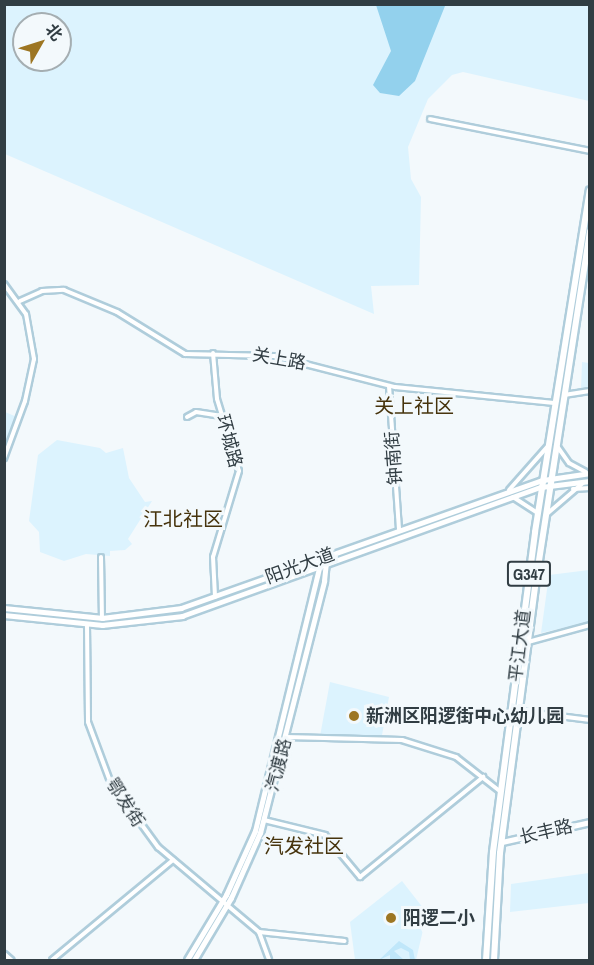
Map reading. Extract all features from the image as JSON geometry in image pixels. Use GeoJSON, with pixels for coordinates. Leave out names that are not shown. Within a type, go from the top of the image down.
{"type":"FeatureCollection","features":[{"type":"Feature","properties":{"kind":"highway","name":"平江大道"},"geometry":{"type":"LineString","coordinates":[[486,960],[488,900],[541,487],[590,190]]}},
{"type":"Feature","properties":{"kind":"highway","name":"平江大道"},"geometry":{"type":"LineString","coordinates":[[494,960],[502,842],[544,518],[590,231]]}},
{"type":"Feature","properties":{"kind":"main road","name":"阳光大道"},"geometry":{"type":"LineString","coordinates":[[543,480],[590,473]]}},
{"type":"Feature","properties":{"kind":"main road","name":"阳光大道"},"geometry":{"type":"LineString","coordinates":[[541,487],[588,481]]}},
{"type":"Feature","properties":{"kind":"street"},"geometry":{"type":"LineString","coordinates":[[430,119],[590,151]]}},
{"type":"Feature","properties":{"kind":"street"},"geometry":{"type":"LineString","coordinates":[[4,284],[20,301],[30,328],[34,358],[25,401],[4,458]]}},
{"type":"Feature","properties":{"kind":"street","name":"关上路"},"geometry":{"type":"LineString","coordinates":[[20,301],[42,291],[64,290],[117,312],[177,351],[274,356],[389,386],[554,403]]}},
{"type":"Feature","properties":{"kind":"street","name":"环城路"},"geometry":{"type":"LineString","coordinates":[[213,353],[216,391],[239,471],[213,557],[215,597]]}},
{"type":"Feature","properties":{"kind":"street","name":"钟南街"},"geometry":{"type":"LineString","coordinates":[[389,386],[399,530]]}},
{"type":"Feature","properties":{"kind":"street"},"geometry":{"type":"LineString","coordinates":[[563,395],[590,391]]}},
{"type":"Feature","properties":{"kind":"street"},"geometry":{"type":"LineString","coordinates":[[188,417],[196,412],[222,416]]}},
{"type":"Feature","properties":{"kind":"street"},"geometry":{"type":"LineString","coordinates":[[556,442],[569,463],[590,473]]}},
{"type":"Feature","properties":{"kind":"street"},"geometry":{"type":"LineString","coordinates":[[509,490],[548,447]]}},
{"type":"Feature","properties":{"kind":"street","name":"阳光大道"},"geometry":{"type":"LineString","coordinates":[[4,608],[102,618],[168,611],[215,597],[509,490],[543,480]]}},
{"type":"Feature","properties":{"kind":"street"},"geometry":{"type":"LineString","coordinates":[[544,518],[572,489],[588,481]]}},
{"type":"Feature","properties":{"kind":"street","name":"阳光大道"},"geometry":{"type":"LineString","coordinates":[[4,615],[87,625],[182,616],[541,487]]}},
{"type":"Feature","properties":{"kind":"street"},"geometry":{"type":"LineString","coordinates":[[572,489],[590,488]]}},
{"type":"Feature","properties":{"kind":"street"},"geometry":{"type":"LineString","coordinates":[[512,497],[538,513]]}},
{"type":"Feature","properties":{"kind":"street"},"geometry":{"type":"LineString","coordinates":[[101,557],[102,618]]}},
{"type":"Feature","properties":{"kind":"street","name":"汽渡路"},"geometry":{"type":"LineString","coordinates":[[194,960],[226,902],[264,820],[286,737],[323,558]]}},
{"type":"Feature","properties":{"kind":"street","name":"汽渡路"},"geometry":{"type":"LineString","coordinates":[[188,960],[226,902],[250,844],[268,786],[322,566]]}},
{"type":"Feature","properties":{"kind":"street","name":"鄂发街"},"geometry":{"type":"LineString","coordinates":[[87,625],[86,704],[95,750],[131,814],[173,860],[226,902],[259,932]]}},
{"type":"Feature","properties":{"kind":"street"},"geometry":{"type":"LineString","coordinates":[[528,642],[590,625]]}},
{"type":"Feature","properties":{"kind":"street"},"geometry":{"type":"LineString","coordinates":[[519,711],[590,720]]}},
{"type":"Feature","properties":{"kind":"street"},"geometry":{"type":"LineString","coordinates":[[286,737],[402,740],[456,757],[501,792]]}},
{"type":"Feature","properties":{"kind":"street"},"geometry":{"type":"LineString","coordinates":[[264,820],[324,835],[360,877],[483,777]]}},
{"type":"Feature","properties":{"kind":"street","name":"长丰路"},"geometry":{"type":"LineString","coordinates":[[502,842],[590,822]]}},
{"type":"Feature","properties":{"kind":"street"},"geometry":{"type":"LineString","coordinates":[[52,960],[173,860]]}},
{"type":"Feature","properties":{"kind":"street"},"geometry":{"type":"LineString","coordinates":[[269,960],[259,932],[345,940]]}},
{"type":"Feature","properties":{"kind":"street"},"geometry":{"type":"LineString","coordinates":[[4,954],[11,960]]}},
{"type":"Feature","properties":{"kind":"shaded area"},"geometry":{"type":"Polygon","coordinates":[[[5,5],[589,5],[589,101],[463,72],[452,75],[428,99],[408,147],[411,179],[421,197],[419,285],[371,286],[374,314],[5,154],[5,5]]]}},
{"type":"Feature","properties":{"kind":"shaded area"},"geometry":{"type":"Polygon","coordinates":[[[376,5],[445,6],[415,81],[399,96],[380,93],[373,85],[391,51],[376,5]]]}},
{"type":"Feature","properties":{"kind":"shaded area"},"geometry":{"type":"Polygon","coordinates":[[[582,362],[589,363],[590,389],[581,390],[582,362]]]}},
{"type":"Feature","properties":{"kind":"shaded area"},"geometry":{"type":"Polygon","coordinates":[[[5,412],[17,417],[5,452],[5,412]]]}},
{"type":"Feature","properties":{"kind":"shaded area"},"geometry":{"type":"Polygon","coordinates":[[[57,440],[100,448],[106,453],[123,448],[129,478],[145,502],[152,501],[128,539],[132,544],[125,550],[110,551],[110,556],[86,554],[64,561],[40,552],[39,532],[29,521],[38,455],[57,440]]]}},
{"type":"Feature","properties":{"kind":"shaded area"},"geometry":{"type":"Polygon","coordinates":[[[589,570],[589,622],[541,633],[549,575],[589,570]]]}},
{"type":"Feature","properties":{"kind":"shaded area","name":"新洲区阳逻街中心幼儿园"},"geometry":{"type":"Polygon","coordinates":[[[330,682],[389,697],[382,735],[320,736],[330,682]]]}},
{"type":"Feature","properties":{"kind":"shaded area"},"geometry":{"type":"Polygon","coordinates":[[[589,873],[589,903],[510,912],[511,884],[589,873]]]}},
{"type":"Feature","properties":{"kind":"shaded area","name":"阳逻二小"},"geometry":{"type":"Polygon","coordinates":[[[402,881],[427,913],[416,960],[355,960],[350,922],[402,881]]]}},
{"type":"Feature","properties":{"kind":"shaded area"},"geometry":{"type":"Polygon","coordinates":[[[399,941],[413,950],[415,960],[410,960],[409,952],[401,948],[394,951],[404,960],[390,960],[390,955],[379,960],[399,941]]]}},
{"type":"Feature","properties":{"kind":"place","name":"新洲区阳逻街中心幼儿园"},"geometry":{"type":"Point","coordinates":[354,716]}},
{"type":"Feature","properties":{"kind":"place","name":"阳逻二小"},"geometry":{"type":"Point","coordinates":[391,918]}},
{"type":"Feature","properties":{"kind":"district","name":"关上社区"},"geometry":{"type":"Point","coordinates":[414,405]}},
{"type":"Feature","properties":{"kind":"district","name":"江北社区"},"geometry":{"type":"Point","coordinates":[183,518]}},
{"type":"Feature","properties":{"kind":"district","name":"汽发社区"},"geometry":{"type":"Point","coordinates":[304,845]}}]}
